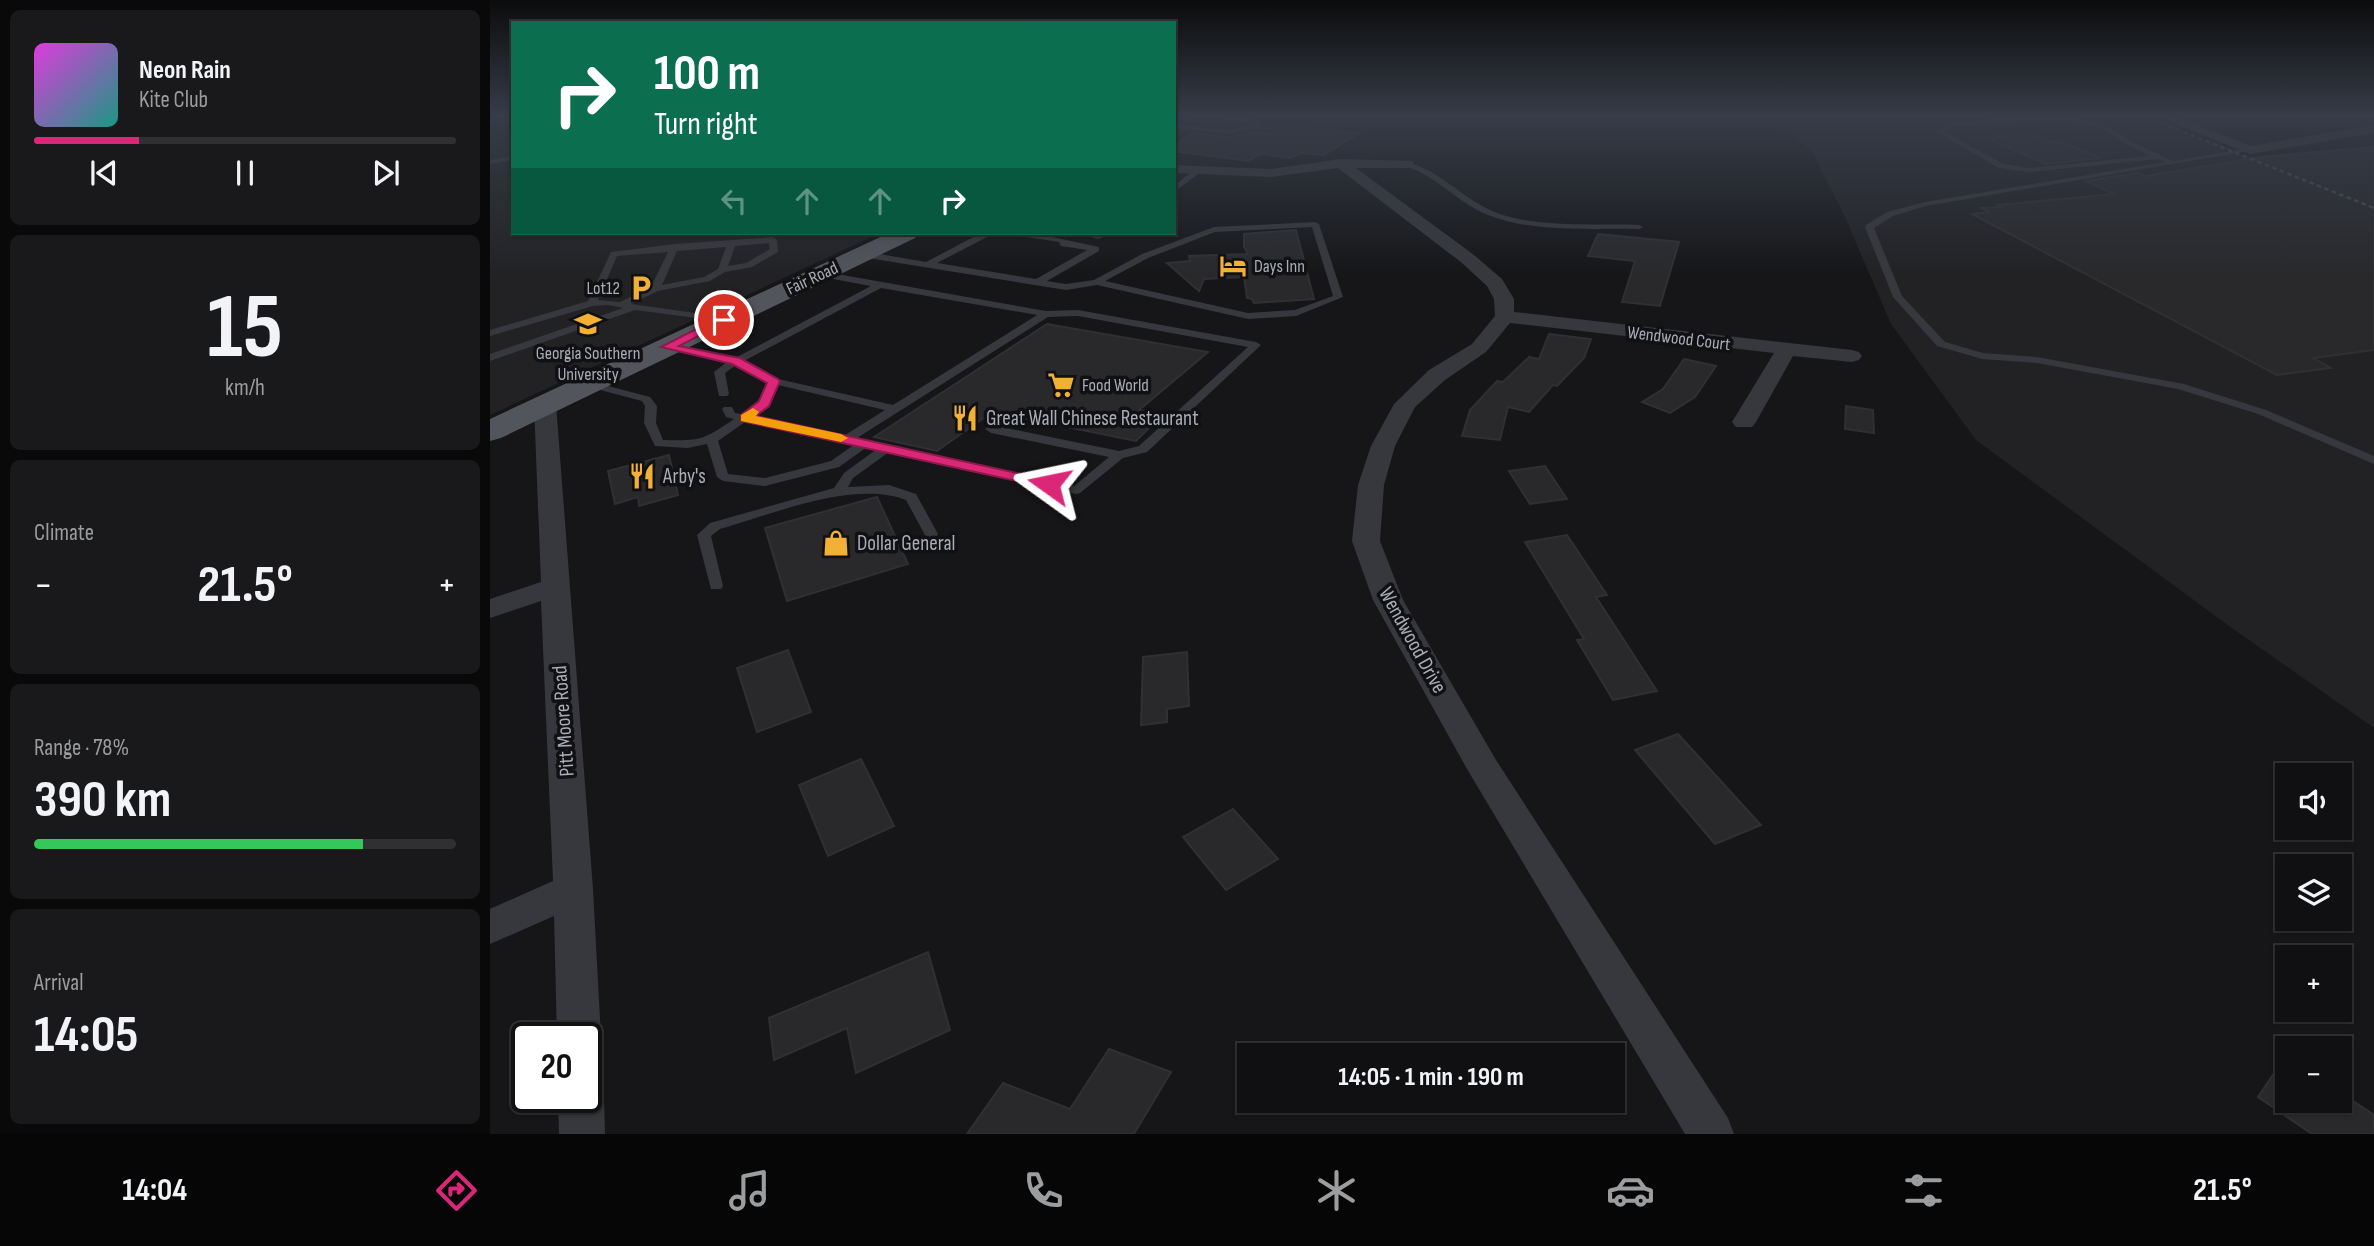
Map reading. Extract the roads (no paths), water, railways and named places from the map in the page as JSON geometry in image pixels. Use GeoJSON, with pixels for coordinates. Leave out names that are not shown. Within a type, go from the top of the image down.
{"type":"FeatureCollection","features":[{"type":"Feature","properties":{"kind":"main road","name":"Fair Road"},"geometry":{"type":"LineString","coordinates":[[490,431],[903,235]]}},
{"type":"Feature","properties":{"kind":"street"},"geometry":{"type":"LineString","coordinates":[[1185,170],[1270,173],[1292,170]]}},
{"type":"Feature","properties":{"kind":"street"},"geometry":{"type":"LineString","coordinates":[[1350,170],[1468,259],[1495,283],[1504,299],[1505,317]]}},
{"type":"Feature","properties":{"kind":"street","name":"Wendwood Court"},"geometry":{"type":"LineString","coordinates":[[1505,317],[1852,356]]}},
{"type":"Feature","properties":{"kind":"street","name":"Wendwood Drive"},"geometry":{"type":"LineString","coordinates":[[1505,317],[1479,348],[1437,375],[1405,404],[1383,446],[1371,485],[1366,541],[1388,600],[1484,769],[1711,1134]]}},
{"type":"Feature","properties":{"kind":"street"},"geometry":{"type":"LineString","coordinates":[[1744,422],[1786,350]]}},
{"type":"Feature","properties":{"kind":"street","name":"Pitt Moore Road"},"geometry":{"type":"LineString","coordinates":[[545,404],[574,889],[578,1022]]}},
{"type":"Feature","properties":{"kind":"street"},"geometry":{"type":"LineString","coordinates":[[490,609],[554,587]]}},
{"type":"Feature","properties":{"kind":"street"},"geometry":{"type":"LineString","coordinates":[[490,927],[574,889]]}},
{"type":"Feature","properties":{"kind":"street"},"geometry":{"type":"LineString","coordinates":[[581,1113],[582,1134]]}},
{"type":"Feature","properties":{"kind":"lane"},"geometry":{"type":"LineString","coordinates":[[1423,170],[1478,207],[1501,217],[1639,227]]}},
{"type":"Feature","properties":{"kind":"lane"},"geometry":{"type":"LineString","coordinates":[[2131,170],[1924,204],[1890,214],[1868,227],[1898,297],[1941,344],[1982,356],[2037,360],[2180,386],[2262,412],[2374,460]]}},
{"type":"Feature","properties":{"kind":"lane"},"geometry":{"type":"LineString","coordinates":[[1177,186],[1198,171]]}},
{"type":"Feature","properties":{"kind":"lane"},"geometry":{"type":"LineString","coordinates":[[862,254],[1037,283],[1066,286],[1097,282],[1248,316],[1296,313],[1338,297],[1315,224],[1214,230],[1145,256],[1097,282]]}},
{"type":"Feature","properties":{"kind":"lane"},"geometry":{"type":"LineString","coordinates":[[927,265],[982,235]]}},
{"type":"Feature","properties":{"kind":"lane"},"geometry":{"type":"LineString","coordinates":[[1032,235],[1096,249],[1037,283]]}},
{"type":"Feature","properties":{"kind":"lane"},"geometry":{"type":"LineString","coordinates":[[593,303],[614,254],[773,240],[775,250],[750,265],[722,270],[707,279],[655,289],[620,305]]}},
{"type":"Feature","properties":{"kind":"lane"},"geometry":{"type":"LineString","coordinates":[[722,270],[732,243]]}},
{"type":"Feature","properties":{"kind":"lane"},"geometry":{"type":"LineString","coordinates":[[655,289],[675,247]]}},
{"type":"Feature","properties":{"kind":"lane"},"geometry":{"type":"LineString","coordinates":[[728,409],[730,415],[1076,490],[1119,455],[1143,449],[1256,345],[1078,313],[1046,314],[820,274]]}},
{"type":"Feature","properties":{"kind":"lane"},"geometry":{"type":"LineString","coordinates":[[723,394],[719,372],[880,285]]}},
{"type":"Feature","properties":{"kind":"lane"},"geometry":{"type":"LineString","coordinates":[[490,333],[593,303],[724,320]]}},
{"type":"Feature","properties":{"kind":"lane"},"geometry":{"type":"LineString","coordinates":[[490,358],[633,307]]}},
{"type":"Feature","properties":{"kind":"lane"},"geometry":{"type":"LineString","coordinates":[[847,439],[1046,314]]}},
{"type":"Feature","properties":{"kind":"lane"},"geometry":{"type":"LineString","coordinates":[[667,347],[736,361],[774,381],[895,409]]}},
{"type":"Feature","properties":{"kind":"lane"},"geometry":{"type":"LineString","coordinates":[[589,384],[646,399],[651,407],[650,423],[659,443],[688,444],[712,440],[746,418],[764,403],[774,381]]}},
{"type":"Feature","properties":{"kind":"lane"},"geometry":{"type":"LineString","coordinates":[[991,429],[1119,455]]}},
{"type":"Feature","properties":{"kind":"lane"},"geometry":{"type":"LineString","coordinates":[[712,440],[723,477],[765,482],[835,464],[865,443]]}},
{"type":"Feature","properties":{"kind":"lane"},"geometry":{"type":"LineString","coordinates":[[839,491],[848,477],[887,448]]}},
{"type":"Feature","properties":{"kind":"lane"},"geometry":{"type":"LineString","coordinates":[[716,586],[704,535],[715,526],[839,491],[889,489],[911,497],[931,534]]}},
{"type":"Feature","properties":{"kind":"railway"},"geometry":{"type":"LineString","coordinates":[[2279,170],[2374,208]]}},
{"type":"Feature","properties":{"kind":"place","name":"Days Inn"},"geometry":{"type":"Point","coordinates":[1233,266]}},
{"type":"Feature","properties":{"kind":"place","name":"Lot12"},"geometry":{"type":"Point","coordinates":[641,288]}},
{"type":"Feature","properties":{"kind":"place","name":"Georgia Southern University"},"geometry":{"type":"Point","coordinates":[588,324]}},
{"type":"Feature","properties":{"kind":"place","name":"Food World"},"geometry":{"type":"Point","coordinates":[1061,385]}},
{"type":"Feature","properties":{"kind":"place","name":"Great Wall Chinese Restaurant"},"geometry":{"type":"Point","coordinates":[965,418]}},
{"type":"Feature","properties":{"kind":"place","name":"Arby's"},"geometry":{"type":"Point","coordinates":[642,476]}},
{"type":"Feature","properties":{"kind":"place","name":"Dollar General"},"geometry":{"type":"Point","coordinates":[836,543]}}]}
